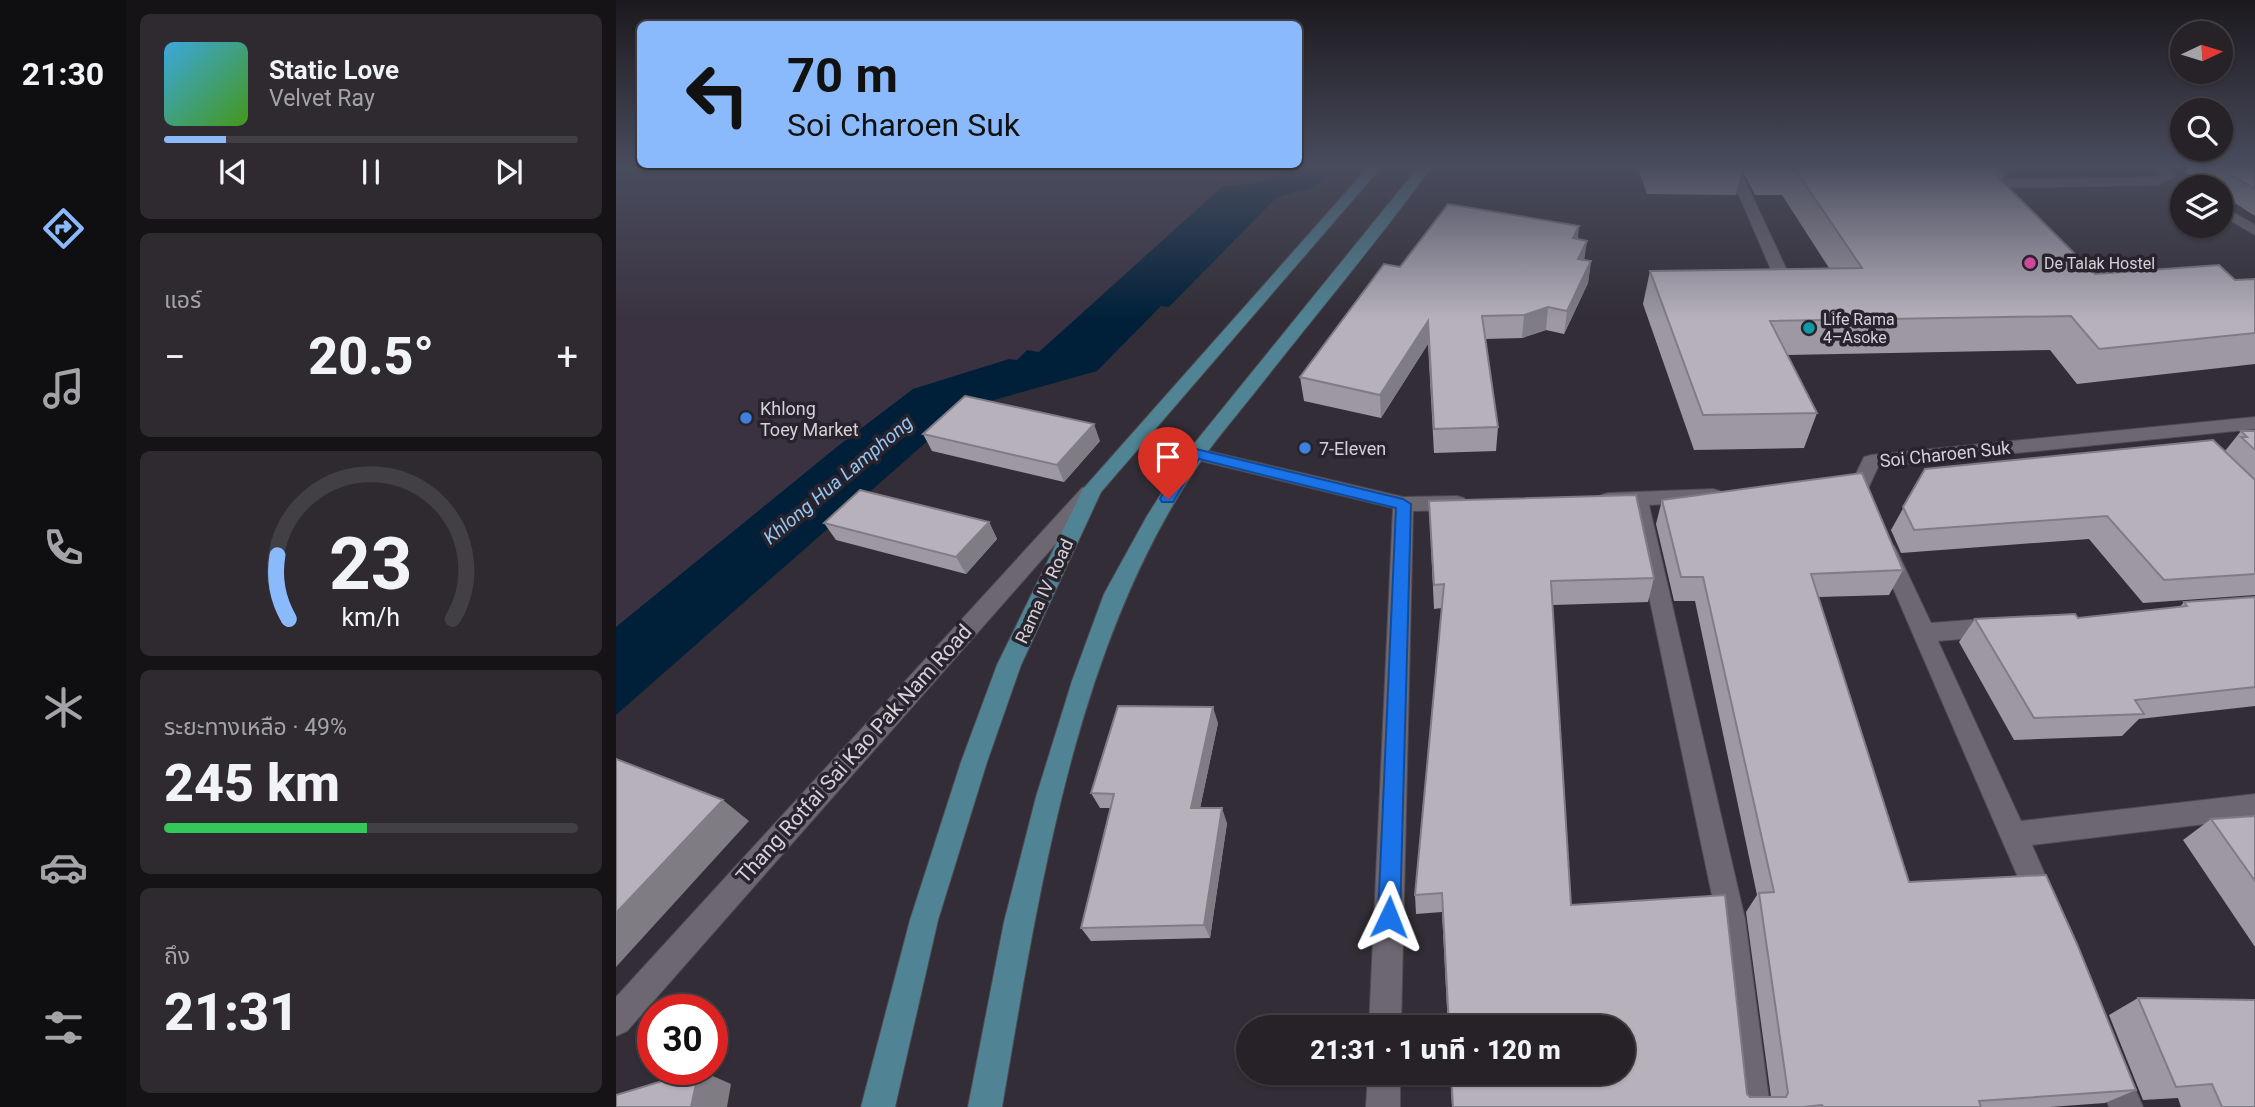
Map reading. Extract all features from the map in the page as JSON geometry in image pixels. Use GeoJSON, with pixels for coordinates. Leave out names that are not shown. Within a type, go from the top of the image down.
{"type":"FeatureCollection","features":[{"type":"Feature","properties":{"kind":"main road","name":"Rama IV Road"},"geometry":{"type":"LineString","coordinates":[[878,1107],[924,920],[974,762],[1009,665],[1093,489],[1332,217]]}},
{"type":"Feature","properties":{"kind":"main road"},"geometry":{"type":"LineString","coordinates":[[985,1107],[1022,910],[1049,797],[1084,681],[1115,594],[1154,521],[1196,454],[1386,217]]}},
{"type":"Feature","properties":{"kind":"street"},"geometry":{"type":"LineString","coordinates":[[1755,217],[1783,279]]}},
{"type":"Feature","properties":{"kind":"street"},"geometry":{"type":"LineString","coordinates":[[2233,217],[2255,231]]}},
{"type":"Feature","properties":{"kind":"street","name":"Soi Charoen Suk"},"geometry":{"type":"LineString","coordinates":[[1859,488],[1871,461],[2255,423]]}},
{"type":"Feature","properties":{"kind":"street"},"geometry":{"type":"LineString","coordinates":[[2176,431],[2196,450]]}},
{"type":"Feature","properties":{"kind":"street"},"geometry":{"type":"LineString","coordinates":[[1196,454],[1403,504],[1470,503]]}},
{"type":"Feature","properties":{"kind":"street"},"geometry":{"type":"LineString","coordinates":[[1818,490],[1859,488],[2051,921]]}},
{"type":"Feature","properties":{"kind":"street","name":"Thang Rotfai Sai Kao Pak Nam Road"},"geometry":{"type":"LineString","coordinates":[[616,1020],[1093,489]]}},
{"type":"Feature","properties":{"kind":"street"},"geometry":{"type":"LineString","coordinates":[[1588,500],[1734,495]]}},
{"type":"Feature","properties":{"kind":"street"},"geometry":{"type":"LineString","coordinates":[[1637,499],[1731,919],[1753,1107]]}},
{"type":"Feature","properties":{"kind":"street"},"geometry":{"type":"LineString","coordinates":[[1385,1015],[1403,504]]}},
{"type":"Feature","properties":{"kind":"street"},"geometry":{"type":"LineString","coordinates":[[1924,633],[2020,625]]}},
{"type":"Feature","properties":{"kind":"street"},"geometry":{"type":"LineString","coordinates":[[2012,835],[2255,806]]}},
{"type":"Feature","properties":{"kind":"street"},"geometry":{"type":"LineString","coordinates":[[2102,1045],[2126,1107]]}},
{"type":"Feature","properties":{"kind":"street"},"geometry":{"type":"LineString","coordinates":[[1382,1107],[1383,1085]]}},
{"type":"Feature","properties":{"kind":"shaded area","name":"Khlong Toey Market"},"geometry":{"type":"Polygon","coordinates":[[[616,217],[1189,217],[1039,352],[838,447],[616,627],[616,217]]]}},
{"type":"Feature","properties":{"kind":"water","name":"Khlong Hua Lamphong"},"geometry":{"type":"Polygon","coordinates":[[[1189,217],[1258,217],[1169,307],[1161,306],[1097,371],[965,408],[616,715],[616,627],[838,446],[913,389],[1009,359],[1017,360],[1027,350],[1039,352],[1189,217]]]}},
{"type":"Feature","properties":{"kind":"building"},"geometry":{"type":"Polygon","coordinates":[[[1438,217],[1523,217],[1579,226],[1573,238],[1587,241],[1578,259],[1591,261],[1567,311],[1548,307],[1524,315],[1482,316],[1498,427],[1434,429],[1428,321],[1380,395],[1300,377],[1384,264],[1400,267],[1438,217]]]}},
{"type":"Feature","properties":{"kind":"building"},"geometry":{"type":"Polygon","coordinates":[[[1827,217],[2038,217],[2095,274],[2219,265],[2235,280],[2255,279],[2255,333],[2099,349],[2071,316],[1770,321],[1817,413],[1703,415],[1650,271],[1862,268],[1827,217]]]}},
{"type":"Feature","properties":{"kind":"building"},"geometry":{"type":"Polygon","coordinates":[[[965,396],[1094,424],[1057,465],[923,434],[965,396]]]}},
{"type":"Feature","properties":{"kind":"building"},"geometry":{"type":"Polygon","coordinates":[[[2241,431],[2255,431],[2255,450],[2241,437],[2247,437],[2241,431]]]}},
{"type":"Feature","properties":{"kind":"building"},"geometry":{"type":"Polygon","coordinates":[[[2213,440],[2255,480],[2255,574],[2164,580],[2107,516],[1914,530],[1903,507],[1925,469],[2213,440]]]}},
{"type":"Feature","properties":{"kind":"building"},"geometry":{"type":"Polygon","coordinates":[[[1862,473],[1903,570],[1811,574],[1909,882],[2046,875],[2136,1090],[1979,1101],[1981,1107],[1453,1107],[1452,1085],[1635,1085],[1635,1015],[1448,1015],[1442,893],[1415,895],[1444,584],[1434,585],[1429,501],[1636,495],[1654,578],[1551,581],[1571,905],[1725,895],[1747,1094],[1750,1097],[1786,1097],[1788,1093],[1759,893],[1774,892],[1703,577],[1681,577],[1662,500],[1862,473]]]}},
{"type":"Feature","properties":{"kind":"building"},"geometry":{"type":"Polygon","coordinates":[[[860,490],[989,522],[956,557],[824,523],[860,490]]]}},
{"type":"Feature","properties":{"kind":"building"},"geometry":{"type":"Polygon","coordinates":[[[2255,597],[2255,687],[2135,700],[2144,714],[2034,718],[1975,619],[2075,614],[2078,618],[2187,606],[2184,602],[2255,597]]]}},
{"type":"Feature","properties":{"kind":"building"},"geometry":{"type":"Polygon","coordinates":[[[1118,706],[1213,707],[1191,808],[1222,808],[1204,925],[1081,928],[1114,794],[1091,793],[1118,706]]]}},
{"type":"Feature","properties":{"kind":"building"},"geometry":{"type":"Polygon","coordinates":[[[616,759],[723,800],[616,913],[616,759]]]}},
{"type":"Feature","properties":{"kind":"building"},"geometry":{"type":"Polygon","coordinates":[[[2255,816],[2255,881],[2211,819],[2255,816]]]}},
{"type":"Feature","properties":{"kind":"building"},"geometry":{"type":"Polygon","coordinates":[[[2138,998],[2255,1000],[2255,1107],[2222,1107],[2212,1084],[2176,1087],[2138,998]]]}},
{"type":"Feature","properties":{"kind":"building"},"geometry":{"type":"Polygon","coordinates":[[[649,1085],[696,1085],[691,1107],[616,1107],[616,1095],[649,1085]]]}},
{"type":"Feature","properties":{"kind":"place","name":"De Talak Hostel"},"geometry":{"type":"Point","coordinates":[2030,263]}},
{"type":"Feature","properties":{"kind":"place","name":"Life Rama 4–Asoke"},"geometry":{"type":"Point","coordinates":[1809,328]}},
{"type":"Feature","properties":{"kind":"place","name":"Khlong Toey Market"},"geometry":{"type":"Point","coordinates":[746,418]}},
{"type":"Feature","properties":{"kind":"place","name":"7-Eleven"},"geometry":{"type":"Point","coordinates":[1305,448]}},
{"type":"Feature","properties":{"kind":"route"},"geometry":{"type":"LineString","coordinates":[[1168,499],[1196,454],[1403,504],[1389,917]]}}]}
